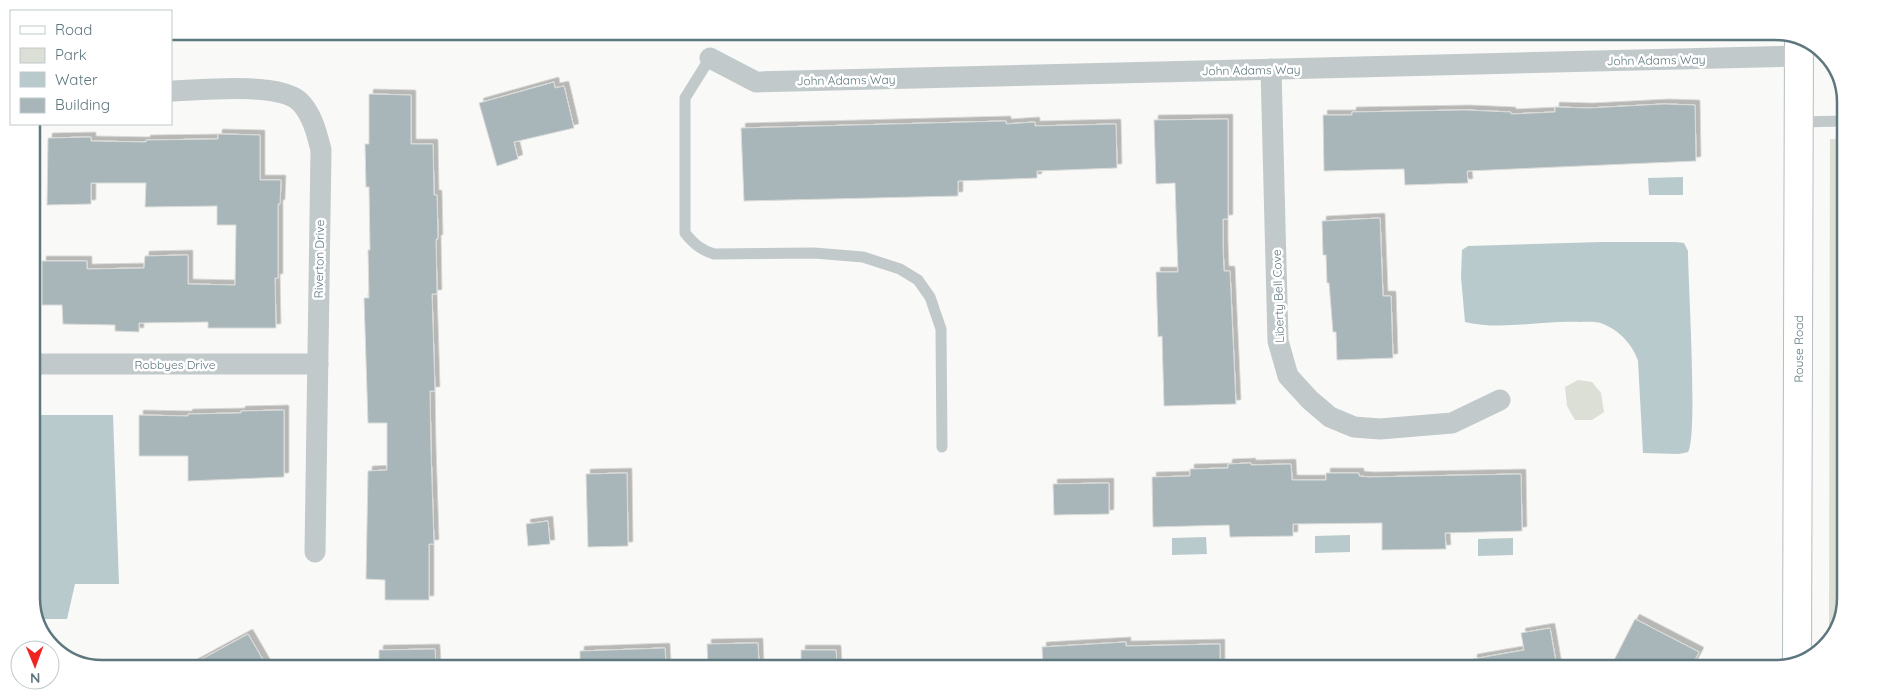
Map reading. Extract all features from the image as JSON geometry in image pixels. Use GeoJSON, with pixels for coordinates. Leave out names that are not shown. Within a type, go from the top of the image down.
{"type":"FeatureCollection","features":[{"type":"Feature","properties":{"kind":"street","name":"John Adams Way"},"geometry":{"type":"LineString","coordinates":[[710,58],[756,82],[1271,69],[1799,46]]}},
{"type":"Feature","properties":{"kind":"street","name":"Rouse Road"},"geometry":{"type":"LineString","coordinates":[[1797,656],[1799,46]]}},
{"type":"Feature","properties":{"kind":"street","name":"Liberty Bell Cove"},"geometry":{"type":"LineString","coordinates":[[1271,69],[1278,341],[1288,376],[1310,400],[1330,417],[1354,427],[1380,429],[1452,423],[1500,400]]}},
{"type":"Feature","properties":{"kind":"street","name":"Riverton Drive"},"geometry":{"type":"LineString","coordinates":[[172,91],[272,90],[299,101],[315,127],[321,150],[315,552]]}},
{"type":"Feature","properties":{"kind":"street","name":"Robbyes Drive"},"geometry":{"type":"LineString","coordinates":[[40,364],[318,364]]}},
{"type":"Feature","properties":{"kind":"lane"},"geometry":{"type":"LineString","coordinates":[[710,58],[685,98],[685,233],[694,244],[704,251],[714,254],[814,254],[863,257],[900,269],[918,280],[930,296],[941,329],[942,447]]}},
{"type":"Feature","properties":{"kind":"lane"},"geometry":{"type":"LineString","coordinates":[[1798,122],[1837,121]]}},
{"type":"Feature","properties":{"kind":"green space"},"geometry":{"type":"Polygon","coordinates":[[[1830,139],[1837,139],[1837,598],[1834,618],[1829,628],[1830,139]]]}},
{"type":"Feature","properties":{"kind":"green space"},"geometry":{"type":"Polygon","coordinates":[[[1578,380],[1592,382],[1601,393],[1604,412],[1592,420],[1575,420],[1567,406],[1565,387],[1578,380]]]}},
{"type":"Feature","properties":{"kind":"water"},"geometry":{"type":"Polygon","coordinates":[[[1683,177],[1683,195],[1649,195],[1648,178],[1683,177]]]}},
{"type":"Feature","properties":{"kind":"water"},"geometry":{"type":"Polygon","coordinates":[[[1676,242],[1684,243],[1688,251],[1692,418],[1691,440],[1688,452],[1679,454],[1643,453],[1638,361],[1629,344],[1620,334],[1609,327],[1591,322],[1494,326],[1465,322],[1461,277],[1462,250],[1468,246],[1676,242]]]}},
{"type":"Feature","properties":{"kind":"water"},"geometry":{"type":"Polygon","coordinates":[[[40,415],[113,415],[119,584],[75,584],[67,619],[43,619],[41,610],[40,415]]]}},
{"type":"Feature","properties":{"kind":"water"},"geometry":{"type":"Polygon","coordinates":[[[1350,535],[1350,552],[1315,553],[1315,536],[1350,535]]]}},
{"type":"Feature","properties":{"kind":"water"},"geometry":{"type":"Polygon","coordinates":[[[1206,537],[1207,554],[1172,555],[1172,538],[1206,537]]]}},
{"type":"Feature","properties":{"kind":"water"},"geometry":{"type":"Polygon","coordinates":[[[1513,538],[1513,555],[1478,556],[1478,539],[1513,538]]]}},
{"type":"Feature","properties":{"kind":"building"},"geometry":{"type":"Polygon","coordinates":[[[554,82],[555,88],[564,86],[574,128],[514,142],[518,159],[497,166],[479,103],[554,82]]]}},
{"type":"Feature","properties":{"kind":"building"},"geometry":{"type":"Polygon","coordinates":[[[369,94],[411,95],[411,144],[433,144],[434,195],[437,195],[438,239],[436,239],[437,294],[432,294],[435,391],[430,391],[434,544],[429,544],[429,600],[385,600],[385,580],[366,579],[368,471],[387,470],[387,423],[368,423],[364,298],[369,298],[369,187],[366,187],[365,144],[369,144],[369,94]]]}},
{"type":"Feature","properties":{"kind":"building"},"geometry":{"type":"Polygon","coordinates":[[[1664,104],[1695,105],[1696,161],[1467,171],[1468,183],[1405,185],[1404,169],[1324,171],[1323,115],[1352,115],[1352,112],[1465,110],[1511,112],[1511,114],[1555,112],[1555,107],[1588,108],[1664,104]]]}},
{"type":"Feature","properties":{"kind":"building"},"geometry":{"type":"Polygon","coordinates":[[[1228,119],[1228,219],[1223,219],[1223,245],[1224,271],[1230,271],[1236,404],[1164,406],[1162,336],[1158,337],[1156,272],[1178,272],[1175,183],[1156,184],[1154,120],[1228,119]]]}},
{"type":"Feature","properties":{"kind":"building"},"geometry":{"type":"Polygon","coordinates":[[[1006,121],[1006,124],[1035,122],[1035,126],[1116,124],[1117,168],[1037,171],[1037,178],[958,181],[958,196],[744,201],[741,128],[1006,121]]]}},
{"type":"Feature","properties":{"kind":"building"},"geometry":{"type":"Polygon","coordinates":[[[218,134],[260,135],[260,180],[281,180],[280,204],[278,204],[278,278],[275,278],[276,328],[208,328],[208,322],[139,323],[139,332],[115,331],[115,325],[63,324],[62,305],[42,305],[42,261],[87,261],[87,269],[144,268],[145,256],[188,255],[188,284],[235,285],[236,225],[217,225],[217,206],[145,207],[146,183],[91,183],[91,204],[47,205],[48,138],[91,137],[91,141],[146,142],[146,140],[218,139],[218,134]]]}},
{"type":"Feature","properties":{"kind":"building"},"geometry":{"type":"Polygon","coordinates":[[[1380,218],[1383,296],[1391,296],[1393,358],[1337,360],[1336,332],[1333,332],[1329,283],[1327,283],[1326,255],[1323,255],[1322,221],[1380,218]]]}},
{"type":"Feature","properties":{"kind":"building"},"geometry":{"type":"Polygon","coordinates":[[[284,410],[284,477],[188,481],[188,456],[139,456],[139,415],[188,416],[188,414],[284,410]]]}},
{"type":"Feature","properties":{"kind":"building"},"geometry":{"type":"Polygon","coordinates":[[[1251,463],[1251,465],[1291,464],[1292,480],[1326,480],[1326,473],[1359,473],[1359,476],[1369,477],[1521,474],[1522,531],[1445,533],[1446,549],[1382,550],[1382,523],[1293,524],[1293,536],[1230,537],[1229,525],[1153,527],[1152,477],[1190,476],[1190,469],[1228,468],[1228,464],[1251,463]]]}},
{"type":"Feature","properties":{"kind":"building"},"geometry":{"type":"Polygon","coordinates":[[[627,473],[628,546],[588,547],[586,474],[627,473]]]}},
{"type":"Feature","properties":{"kind":"building"},"geometry":{"type":"Polygon","coordinates":[[[1109,483],[1109,514],[1054,515],[1053,484],[1109,483]]]}},
{"type":"Feature","properties":{"kind":"building"},"geometry":{"type":"Polygon","coordinates":[[[548,521],[550,544],[528,546],[526,524],[548,521]]]}},
{"type":"Feature","properties":{"kind":"building"},"geometry":{"type":"Polygon","coordinates":[[[1635,619],[1699,652],[1695,660],[1614,660],[1635,619]]]}},
{"type":"Feature","properties":{"kind":"building"},"geometry":{"type":"Polygon","coordinates":[[[1550,628],[1556,660],[1473,660],[1524,650],[1521,633],[1550,628]]]}},
{"type":"Feature","properties":{"kind":"building"},"geometry":{"type":"Polygon","coordinates":[[[248,634],[263,660],[200,660],[248,634]]]}},
{"type":"Feature","properties":{"kind":"building"},"geometry":{"type":"Polygon","coordinates":[[[1126,642],[1126,646],[1220,644],[1220,660],[1043,660],[1042,647],[1126,642]]]}},
{"type":"Feature","properties":{"kind":"building"},"geometry":{"type":"Polygon","coordinates":[[[758,643],[759,660],[708,660],[707,644],[758,643]]]}},
{"type":"Feature","properties":{"kind":"building"},"geometry":{"type":"Polygon","coordinates":[[[665,648],[666,660],[580,660],[580,651],[665,648]]]}},
{"type":"Feature","properties":{"kind":"building"},"geometry":{"type":"Polygon","coordinates":[[[435,649],[436,660],[379,660],[379,650],[435,649]]]}},
{"type":"Feature","properties":{"kind":"building"},"geometry":{"type":"Polygon","coordinates":[[[801,650],[836,650],[837,660],[801,660],[801,650]]]}}]}
